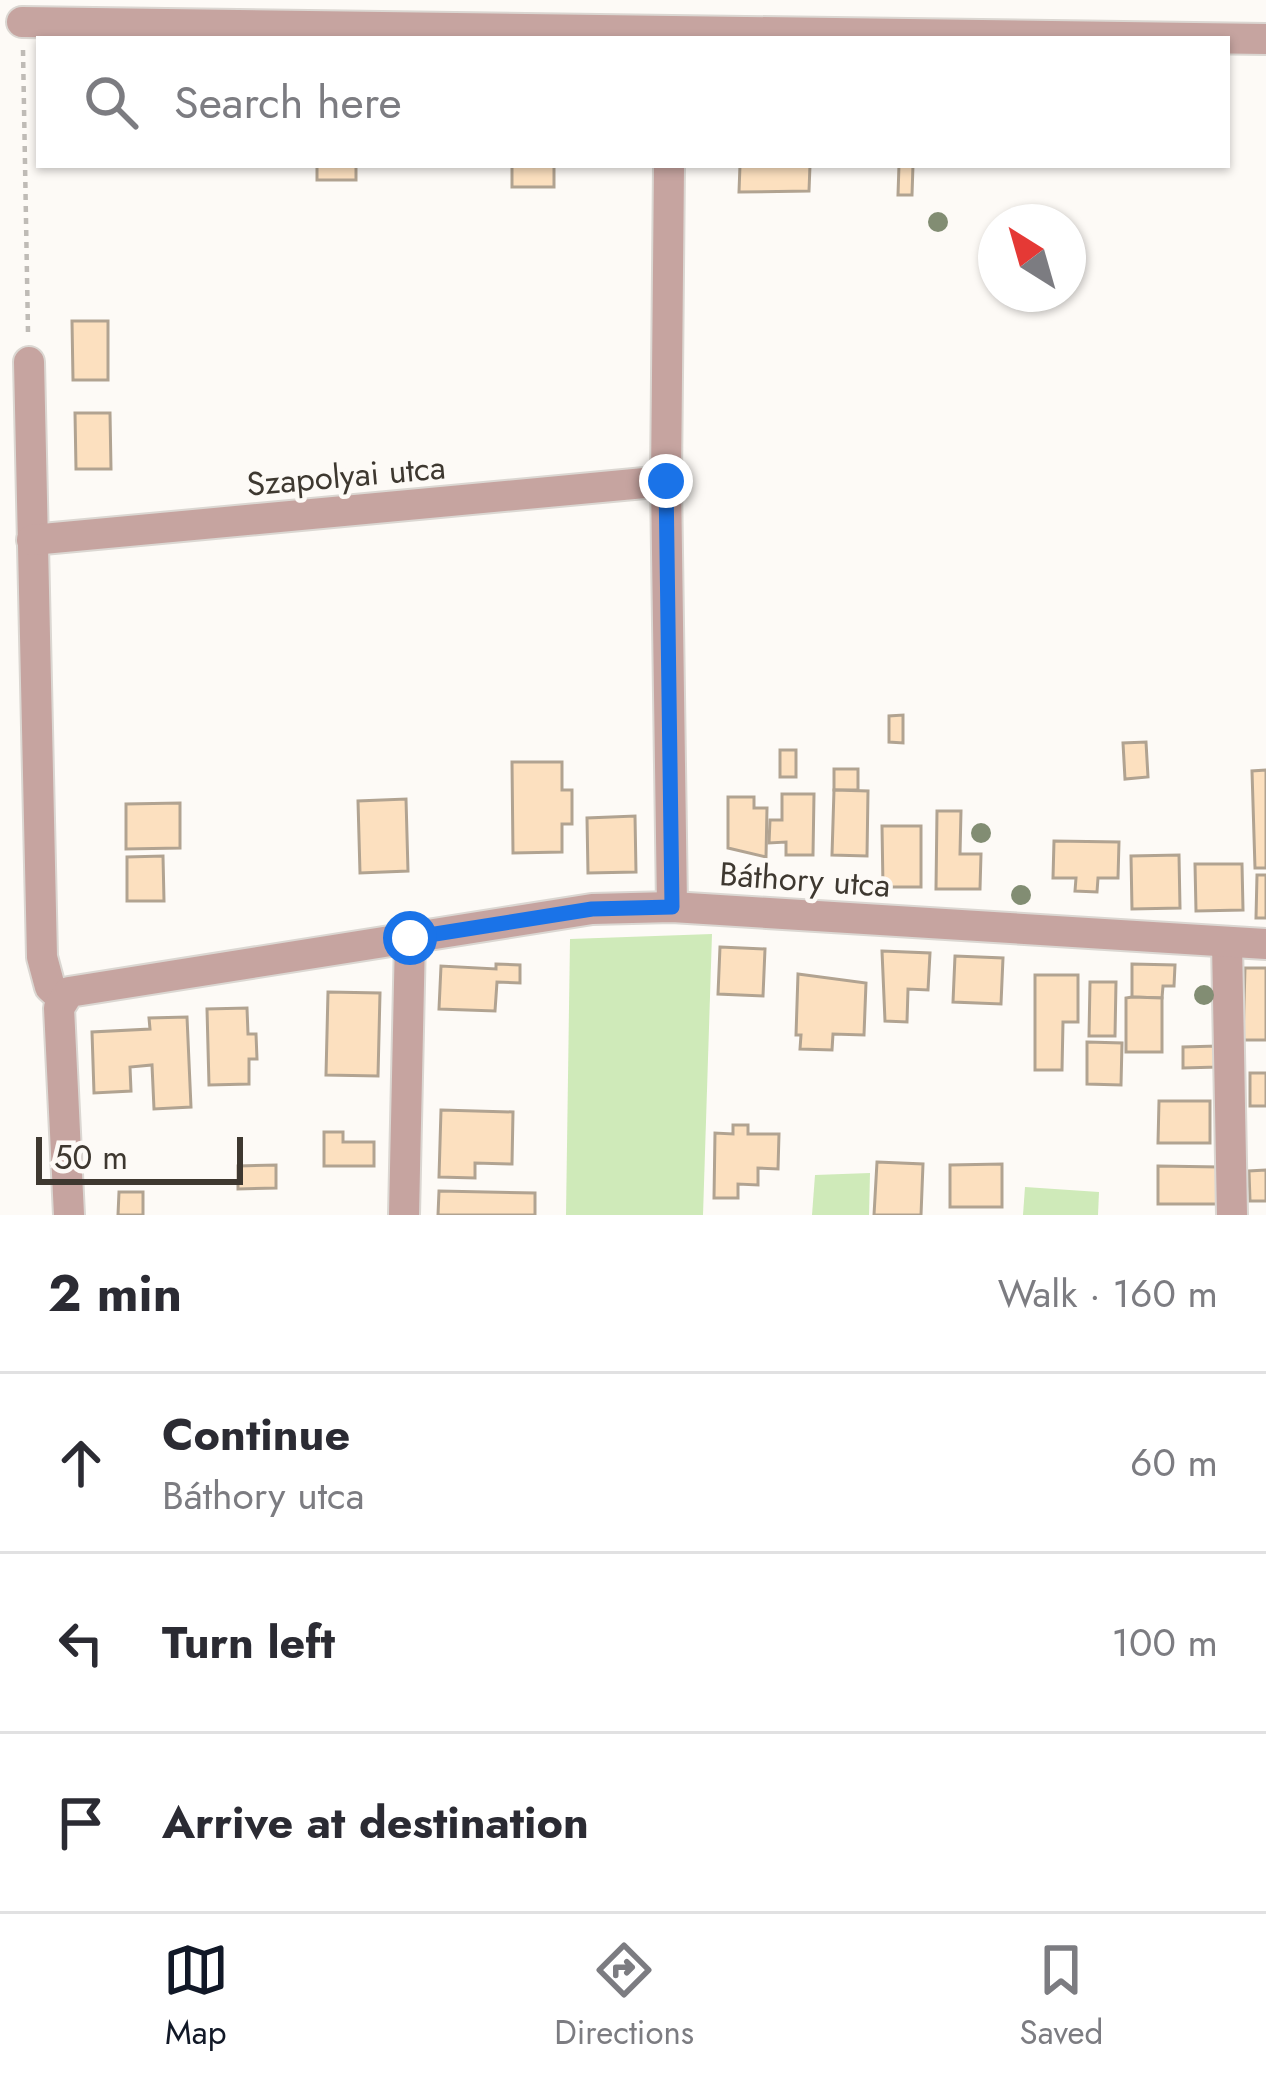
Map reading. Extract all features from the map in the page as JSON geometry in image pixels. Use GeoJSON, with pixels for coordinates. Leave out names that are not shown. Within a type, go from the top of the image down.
{"type":"FeatureCollection","features":[{"type":"Feature","properties":{"kind":"street"},"geometry":{"type":"LineString","coordinates":[[22,22],[866,36]]}},
{"type":"Feature","properties":{"kind":"street"},"geometry":{"type":"LineString","coordinates":[[669,168],[666,481],[672,907]]}},
{"type":"Feature","properties":{"kind":"street"},"geometry":{"type":"LineString","coordinates":[[29,362],[42,957],[50,987],[62,998],[69,1215]]}},
{"type":"Feature","properties":{"kind":"street","name":"Szapolyai utca"},"geometry":{"type":"LineString","coordinates":[[32,540],[666,481]]}},
{"type":"Feature","properties":{"kind":"street","name":"Báthory utca"},"geometry":{"type":"LineString","coordinates":[[62,998],[69,992],[592,909],[672,907],[1266,944]]}},
{"type":"Feature","properties":{"kind":"street"},"geometry":{"type":"LineString","coordinates":[[404,1215],[410,938]]}},
{"type":"Feature","properties":{"kind":"street"},"geometry":{"type":"LineString","coordinates":[[1227,943],[1232,1215]]}},
{"type":"Feature","properties":{"kind":"path"},"geometry":{"type":"LineString","coordinates":[[22,22],[29,362]]}},
{"type":"Feature","properties":{"kind":"green space"},"geometry":{"type":"Polygon","coordinates":[[[712,934],[703,1215],[566,1215],[570,939],[712,934]]]}},
{"type":"Feature","properties":{"kind":"green space"},"geometry":{"type":"Polygon","coordinates":[[[870,1173],[869,1215],[812,1215],[815,1175],[870,1173]]]}},
{"type":"Feature","properties":{"kind":"green space"},"geometry":{"type":"Polygon","coordinates":[[[1025,1187],[1099,1192],[1098,1215],[1023,1215],[1025,1187]]]}},
{"type":"Feature","properties":{"kind":"building"},"geometry":{"type":"Polygon","coordinates":[[[317,168],[356,168],[356,180],[317,180],[317,168]]]}},
{"type":"Feature","properties":{"kind":"building"},"geometry":{"type":"Polygon","coordinates":[[[512,168],[554,168],[554,187],[512,187],[512,168]]]}},
{"type":"Feature","properties":{"kind":"building"},"geometry":{"type":"Polygon","coordinates":[[[740,168],[810,168],[809,191],[739,192],[740,168]]]}},
{"type":"Feature","properties":{"kind":"building"},"geometry":{"type":"Polygon","coordinates":[[[899,168],[913,168],[912,195],[898,195],[899,168]]]}},
{"type":"Feature","properties":{"kind":"building"},"geometry":{"type":"Polygon","coordinates":[[[72,321],[108,321],[108,380],[73,380],[72,321]]]}},
{"type":"Feature","properties":{"kind":"building"},"geometry":{"type":"Polygon","coordinates":[[[75,413],[110,413],[111,469],[76,469],[75,413]]]}},
{"type":"Feature","properties":{"kind":"building"},"geometry":{"type":"Polygon","coordinates":[[[903,715],[903,743],[889,742],[889,716],[903,715]]]}},
{"type":"Feature","properties":{"kind":"building"},"geometry":{"type":"Polygon","coordinates":[[[1146,742],[1148,777],[1125,779],[1123,743],[1146,742]]]}},
{"type":"Feature","properties":{"kind":"building"},"geometry":{"type":"Polygon","coordinates":[[[780,750],[796,750],[796,777],[780,777],[780,750]]]}},
{"type":"Feature","properties":{"kind":"building"},"geometry":{"type":"Polygon","coordinates":[[[512,762],[562,762],[562,790],[572,790],[572,824],[562,824],[562,852],[513,853],[512,762]]]}},
{"type":"Feature","properties":{"kind":"building"},"geometry":{"type":"Polygon","coordinates":[[[834,769],[858,769],[858,790],[834,790],[834,769]]]}},
{"type":"Feature","properties":{"kind":"building"},"geometry":{"type":"Polygon","coordinates":[[[1266,770],[1266,868],[1255,868],[1252,771],[1266,770]]]}},
{"type":"Feature","properties":{"kind":"building"},"geometry":{"type":"Polygon","coordinates":[[[834,790],[868,791],[867,856],[832,855],[834,790]]]}},
{"type":"Feature","properties":{"kind":"building"},"geometry":{"type":"Polygon","coordinates":[[[782,794],[814,794],[813,855],[786,855],[786,842],[769,843],[770,820],[782,820],[782,794]]]}},
{"type":"Feature","properties":{"kind":"building"},"geometry":{"type":"Polygon","coordinates":[[[728,797],[754,797],[754,808],[767,808],[766,857],[728,848],[728,797]]]}},
{"type":"Feature","properties":{"kind":"building"},"geometry":{"type":"Polygon","coordinates":[[[406,799],[408,871],[360,873],[358,801],[406,799]]]}},
{"type":"Feature","properties":{"kind":"building"},"geometry":{"type":"Polygon","coordinates":[[[180,803],[180,848],[126,849],[126,804],[180,803]]]}},
{"type":"Feature","properties":{"kind":"building"},"geometry":{"type":"Polygon","coordinates":[[[937,811],[961,811],[960,854],[981,854],[980,889],[936,889],[937,811]]]}},
{"type":"Feature","properties":{"kind":"building"},"geometry":{"type":"Polygon","coordinates":[[[635,816],[636,872],[588,873],[587,818],[635,816]]]}},
{"type":"Feature","properties":{"kind":"building"},"geometry":{"type":"Polygon","coordinates":[[[882,826],[921,826],[921,887],[883,887],[882,826]]]}},
{"type":"Feature","properties":{"kind":"building"},"geometry":{"type":"Polygon","coordinates":[[[1054,841],[1119,842],[1118,878],[1098,878],[1097,892],[1075,891],[1076,878],[1053,878],[1054,841]]]}},
{"type":"Feature","properties":{"kind":"building"},"geometry":{"type":"Polygon","coordinates":[[[1179,855],[1180,908],[1132,909],[1131,856],[1179,855]]]}},
{"type":"Feature","properties":{"kind":"building"},"geometry":{"type":"Polygon","coordinates":[[[163,856],[164,901],[127,901],[127,857],[163,856]]]}},
{"type":"Feature","properties":{"kind":"building"},"geometry":{"type":"Polygon","coordinates":[[[1195,864],[1242,864],[1243,910],[1196,911],[1195,864]]]}},
{"type":"Feature","properties":{"kind":"building"},"geometry":{"type":"Polygon","coordinates":[[[1257,875],[1266,875],[1266,918],[1256,918],[1257,875]]]}},
{"type":"Feature","properties":{"kind":"building"},"geometry":{"type":"Polygon","coordinates":[[[720,947],[765,949],[763,996],[718,994],[720,947]]]}},
{"type":"Feature","properties":{"kind":"building"},"geometry":{"type":"Polygon","coordinates":[[[882,951],[930,953],[928,990],[908,989],[907,1022],[885,1021],[882,951]]]}},
{"type":"Feature","properties":{"kind":"building"},"geometry":{"type":"Polygon","coordinates":[[[955,956],[1003,958],[1001,1004],[953,1002],[955,956]]]}},
{"type":"Feature","properties":{"kind":"building"},"geometry":{"type":"Polygon","coordinates":[[[496,964],[520,965],[520,983],[497,982],[495,1011],[439,1009],[441,966],[496,969],[496,964]]]}},
{"type":"Feature","properties":{"kind":"building"},"geometry":{"type":"Polygon","coordinates":[[[1132,964],[1175,965],[1174,986],[1163,986],[1162,998],[1132,997],[1132,964]]]}},
{"type":"Feature","properties":{"kind":"building"},"geometry":{"type":"Polygon","coordinates":[[[1245,968],[1266,968],[1266,1040],[1243,1040],[1245,968]]]}},
{"type":"Feature","properties":{"kind":"building"},"geometry":{"type":"Polygon","coordinates":[[[798,974],[866,983],[864,1035],[833,1034],[832,1050],[800,1049],[801,1035],[796,1035],[798,974]]]}},
{"type":"Feature","properties":{"kind":"building"},"geometry":{"type":"Polygon","coordinates":[[[1035,975],[1078,975],[1078,1022],[1063,1022],[1062,1070],[1035,1070],[1035,975]]]}},
{"type":"Feature","properties":{"kind":"building"},"geometry":{"type":"Polygon","coordinates":[[[1090,982],[1116,982],[1115,1036],[1089,1036],[1090,982]]]}},
{"type":"Feature","properties":{"kind":"building"},"geometry":{"type":"Polygon","coordinates":[[[328,992],[380,993],[378,1076],[326,1075],[328,992]]]}},
{"type":"Feature","properties":{"kind":"building"},"geometry":{"type":"Polygon","coordinates":[[[1126,998],[1162,998],[1162,1052],[1126,1052],[1126,998]]]}},
{"type":"Feature","properties":{"kind":"building"},"geometry":{"type":"Polygon","coordinates":[[[247,1008],[248,1034],[256,1034],[257,1059],[249,1059],[249,1084],[209,1085],[207,1009],[247,1008]]]}},
{"type":"Feature","properties":{"kind":"building"},"geometry":{"type":"Polygon","coordinates":[[[187,1017],[191,1107],[154,1109],[152,1065],[130,1067],[131,1091],[94,1093],[92,1032],[150,1029],[149,1018],[187,1017]]]}},
{"type":"Feature","properties":{"kind":"building"},"geometry":{"type":"Polygon","coordinates":[[[1087,1042],[1122,1043],[1121,1085],[1087,1084],[1087,1042]]]}},
{"type":"Feature","properties":{"kind":"building"},"geometry":{"type":"Polygon","coordinates":[[[1217,1046],[1218,1067],[1183,1068],[1183,1047],[1217,1046]]]}},
{"type":"Feature","properties":{"kind":"building"},"geometry":{"type":"Polygon","coordinates":[[[1250,1073],[1266,1073],[1266,1106],[1250,1106],[1250,1073]]]}},
{"type":"Feature","properties":{"kind":"building"},"geometry":{"type":"Polygon","coordinates":[[[1159,1101],[1210,1101],[1210,1143],[1158,1143],[1159,1101]]]}},
{"type":"Feature","properties":{"kind":"building"},"geometry":{"type":"Polygon","coordinates":[[[441,1110],[513,1112],[512,1164],[475,1163],[475,1178],[439,1177],[441,1110]]]}},
{"type":"Feature","properties":{"kind":"building"},"geometry":{"type":"Polygon","coordinates":[[[733,1125],[748,1125],[748,1134],[779,1134],[778,1169],[758,1168],[758,1185],[738,1184],[738,1198],[714,1198],[715,1133],[733,1134],[733,1125]]]}},
{"type":"Feature","properties":{"kind":"building"},"geometry":{"type":"Polygon","coordinates":[[[324,1132],[343,1132],[343,1142],[374,1142],[374,1166],[324,1166],[324,1132]]]}},
{"type":"Feature","properties":{"kind":"building"},"geometry":{"type":"Polygon","coordinates":[[[877,1162],[923,1164],[921,1215],[874,1215],[877,1162]]]}},
{"type":"Feature","properties":{"kind":"building"},"geometry":{"type":"Polygon","coordinates":[[[1002,1164],[1002,1207],[950,1207],[950,1165],[1002,1164]]]}},
{"type":"Feature","properties":{"kind":"building"},"geometry":{"type":"Polygon","coordinates":[[[276,1165],[276,1188],[238,1189],[238,1166],[276,1165]]]}},
{"type":"Feature","properties":{"kind":"building"},"geometry":{"type":"Polygon","coordinates":[[[1158,1166],[1219,1167],[1219,1204],[1158,1204],[1158,1166]]]}},
{"type":"Feature","properties":{"kind":"building"},"geometry":{"type":"Polygon","coordinates":[[[1266,1170],[1266,1201],[1250,1201],[1249,1171],[1266,1170]]]}},
{"type":"Feature","properties":{"kind":"building"},"geometry":{"type":"Polygon","coordinates":[[[439,1191],[535,1193],[535,1215],[438,1215],[439,1191]]]}},
{"type":"Feature","properties":{"kind":"building"},"geometry":{"type":"Polygon","coordinates":[[[119,1192],[143,1192],[143,1215],[118,1215],[119,1192]]]}},
{"type":"Feature","properties":{"kind":"route"},"geometry":{"type":"LineString","coordinates":[[410,938],[592,909],[672,907],[666,481]]}}]}
